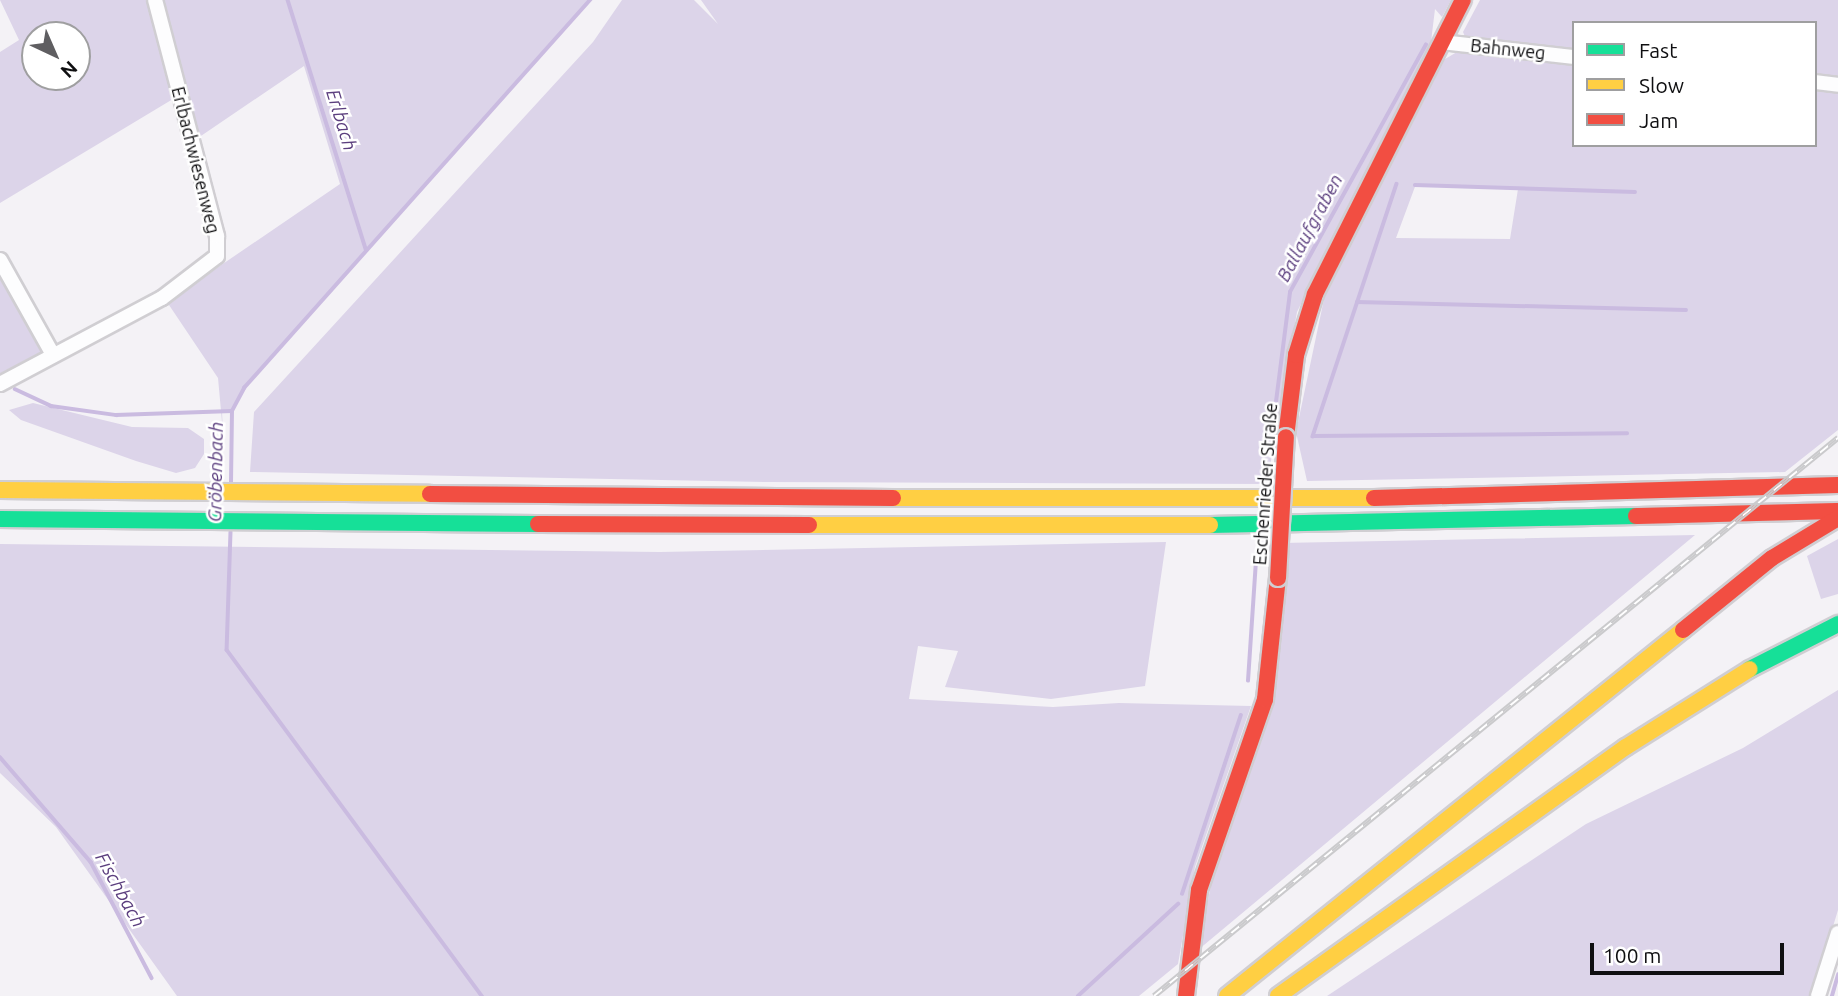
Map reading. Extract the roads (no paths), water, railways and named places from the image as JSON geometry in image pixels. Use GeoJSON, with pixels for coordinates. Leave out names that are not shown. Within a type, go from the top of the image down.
{"type":"FeatureCollection","features":[{"type":"Feature","properties":{"kind":"main road","name":"Eschenrieder Straße"},"geometry":{"type":"LineString","coordinates":[[1186,996],[1199,890],[1265,699],[1278,578],[1286,436],[1296,355],[1314,294],[1463,0]]}},
{"type":"Feature","properties":{"kind":"main road"},"geometry":{"type":"LineString","coordinates":[[0,490],[1263,501],[1838,485]]}},
{"type":"Feature","properties":{"kind":"main road"},"geometry":{"type":"LineString","coordinates":[[0,519],[256,524],[1268,525],[1838,511]]}},
{"type":"Feature","properties":{"kind":"main road"},"geometry":{"type":"LineString","coordinates":[[1227,996],[1773,558],[1838,518]]}},
{"type":"Feature","properties":{"kind":"main road"},"geometry":{"type":"LineString","coordinates":[[1278,996],[1626,747],[1769,657],[1838,624]]}},
{"type":"Feature","properties":{"kind":"street","name":"Erlbachwiesenweg"},"geometry":{"type":"LineString","coordinates":[[53,355],[162,298],[217,256],[217,236],[155,0]]}},
{"type":"Feature","properties":{"kind":"street","name":"Bahnweg"},"geometry":{"type":"LineString","coordinates":[[1442,42],[1572,57]]}},
{"type":"Feature","properties":{"kind":"street"},"geometry":{"type":"LineString","coordinates":[[1817,82],[1838,85]]}},
{"type":"Feature","properties":{"kind":"street"},"geometry":{"type":"LineString","coordinates":[[0,260],[53,355],[0,384]]}},
{"type":"Feature","properties":{"kind":"street"},"geometry":{"type":"LineString","coordinates":[[1818,996],[1838,933]]}},
{"type":"Feature","properties":{"kind":"waterway","name":"Erlbach"},"geometry":{"type":"LineString","coordinates":[[288,0],[366,249]]}},
{"type":"Feature","properties":{"kind":"waterway","name":"Gröbenbach"},"geometry":{"type":"LineString","coordinates":[[231,482],[232,411],[244,388],[590,0]]}},
{"type":"Feature","properties":{"kind":"waterway","name":"Ballaufgraben"},"geometry":{"type":"LineString","coordinates":[[1271,441],[1290,292],[1426,45]]}},
{"type":"Feature","properties":{"kind":"waterway"},"geometry":{"type":"LineString","coordinates":[[1397,184],[1313,436],[1627,433]]}},
{"type":"Feature","properties":{"kind":"waterway"},"geometry":{"type":"LineString","coordinates":[[1415,185],[1635,192]]}},
{"type":"Feature","properties":{"kind":"waterway"},"geometry":{"type":"LineString","coordinates":[[1357,302],[1686,310]]}},
{"type":"Feature","properties":{"kind":"waterway"},"geometry":{"type":"LineString","coordinates":[[15,389],[51,406],[116,415],[232,411]]}},
{"type":"Feature","properties":{"kind":"waterway","name":"Gröbenbach"},"geometry":{"type":"LineString","coordinates":[[231,532],[227,650],[482,996]]}},
{"type":"Feature","properties":{"kind":"waterway","name":"Ballaufgraben"},"geometry":{"type":"LineString","coordinates":[[1248,681],[1256,561]]}},
{"type":"Feature","properties":{"kind":"waterway"},"geometry":{"type":"LineString","coordinates":[[1182,894],[1241,715]]}},
{"type":"Feature","properties":{"kind":"waterway","name":"Fischbach"},"geometry":{"type":"LineString","coordinates":[[0,757],[91,862],[152,978]]}},
{"type":"Feature","properties":{"kind":"waterway","name":"Ballaufgraben"},"geometry":{"type":"LineString","coordinates":[[1078,996],[1178,904]]}},
{"type":"Feature","properties":{"kind":"waterway"},"geometry":{"type":"LineString","coordinates":[[1832,996],[1838,975]]}},
{"type":"Feature","properties":{"kind":"railway"},"geometry":{"type":"LineString","coordinates":[[1154,996],[1838,438]]}}]}
